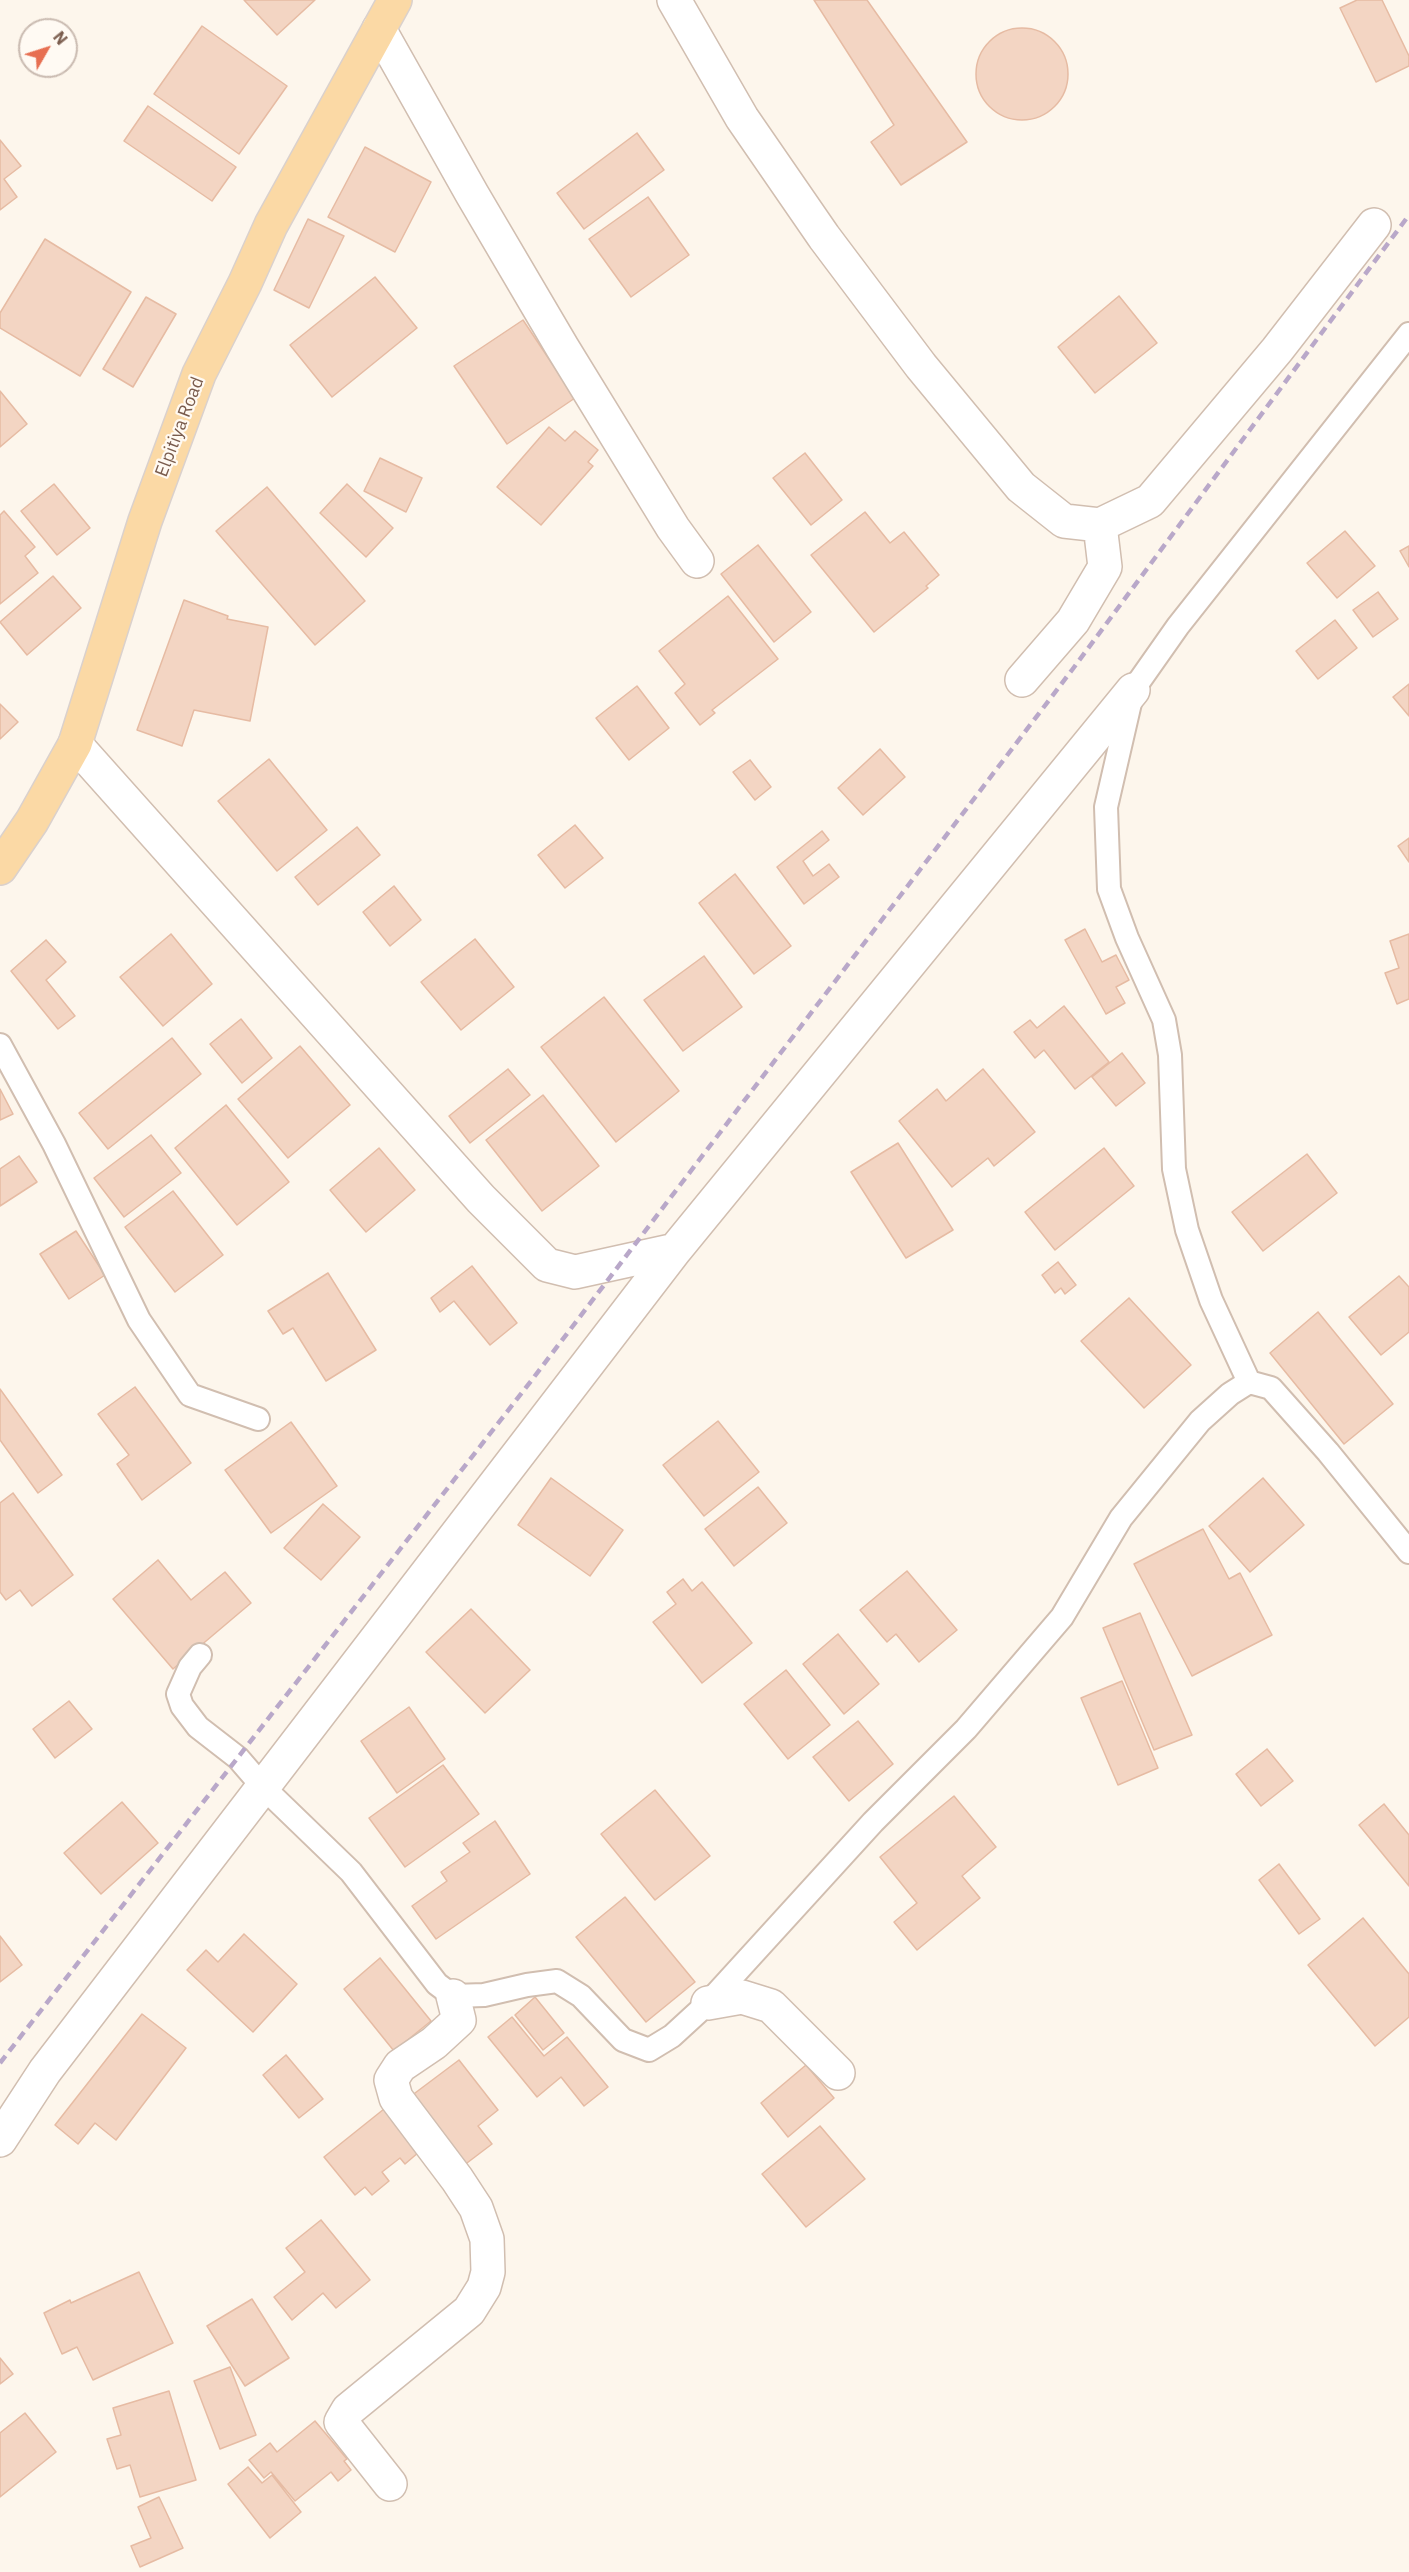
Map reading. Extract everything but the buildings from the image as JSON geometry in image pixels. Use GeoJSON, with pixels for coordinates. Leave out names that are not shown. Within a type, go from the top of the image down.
{"type":"FeatureCollection","features":[{"type":"Feature","properties":{"kind":"main road","name":"Elpitiya Road"},"geometry":{"type":"LineString","coordinates":[[0,868],[32,821],[75,744],[145,521],[199,374],[245,284],[271,225],[395,0]]}},
{"type":"Feature","properties":{"kind":"street"},"geometry":{"type":"LineString","coordinates":[[674,0],[742,118],[824,237],[921,366],[1021,487],[1064,521],[1100,525],[1150,501],[1276,350],[1374,225]]}},
{"type":"Feature","properties":{"kind":"street"},"geometry":{"type":"LineString","coordinates":[[379,29],[550,326],[673,528],[697,561]]}},
{"type":"Feature","properties":{"kind":"street"},"geometry":{"type":"LineString","coordinates":[[1022,681],[1073,621],[1105,567],[1100,525]]}},
{"type":"Feature","properties":{"kind":"street"},"geometry":{"type":"LineString","coordinates":[[0,2140],[45,2071],[675,1250],[1133,690]]}},
{"type":"Feature","properties":{"kind":"street"},"geometry":{"type":"LineString","coordinates":[[75,744],[481,1198],[547,1265],[575,1272],[675,1250]]}},
{"type":"Feature","properties":{"kind":"street"},"geometry":{"type":"LineString","coordinates":[[390,2484],[341,2422],[348,2410],[469,2311],[484,2287],[488,2272],[487,2239],[476,2208],[396,2098],[391,2080],[400,2066],[434,2043],[459,2020],[453,1996]]}},
{"type":"Feature","properties":{"kind":"street"},"geometry":{"type":"LineString","coordinates":[[708,2003],[742,1997],[771,2006],[838,2073]]}},
{"type":"Feature","properties":{"kind":"lane"},"geometry":{"type":"LineString","coordinates":[[1249,1382],[1211,1300],[1187,1230],[1174,1169],[1170,1055],[1164,1020],[1127,938],[1109,889],[1106,807],[1133,690],[1178,626],[1409,334]]}},
{"type":"Feature","properties":{"kind":"lane"},"geometry":{"type":"LineString","coordinates":[[0,1045],[54,1144],[139,1320],[189,1395],[258,1419]]}},
{"type":"Feature","properties":{"kind":"lane"},"geometry":{"type":"LineString","coordinates":[[200,1655],[190,1667],[178,1694],[182,1706],[198,1727],[238,1758],[263,1787],[351,1872],[437,1984],[453,1996],[484,1995],[557,1981],[581,1995],[623,2040],[649,2050],[672,2036],[708,2003],[873,1822],[966,1729],[1062,1617],[1121,1518],[1200,1421],[1230,1394],[1249,1382],[1271,1388],[1328,1452],[1409,1552]]}},
{"type":"Feature","properties":{"kind":"railway"},"geometry":{"type":"LineString","coordinates":[[0,2063],[531,1381],[1072,670],[1409,215]]}}]}
